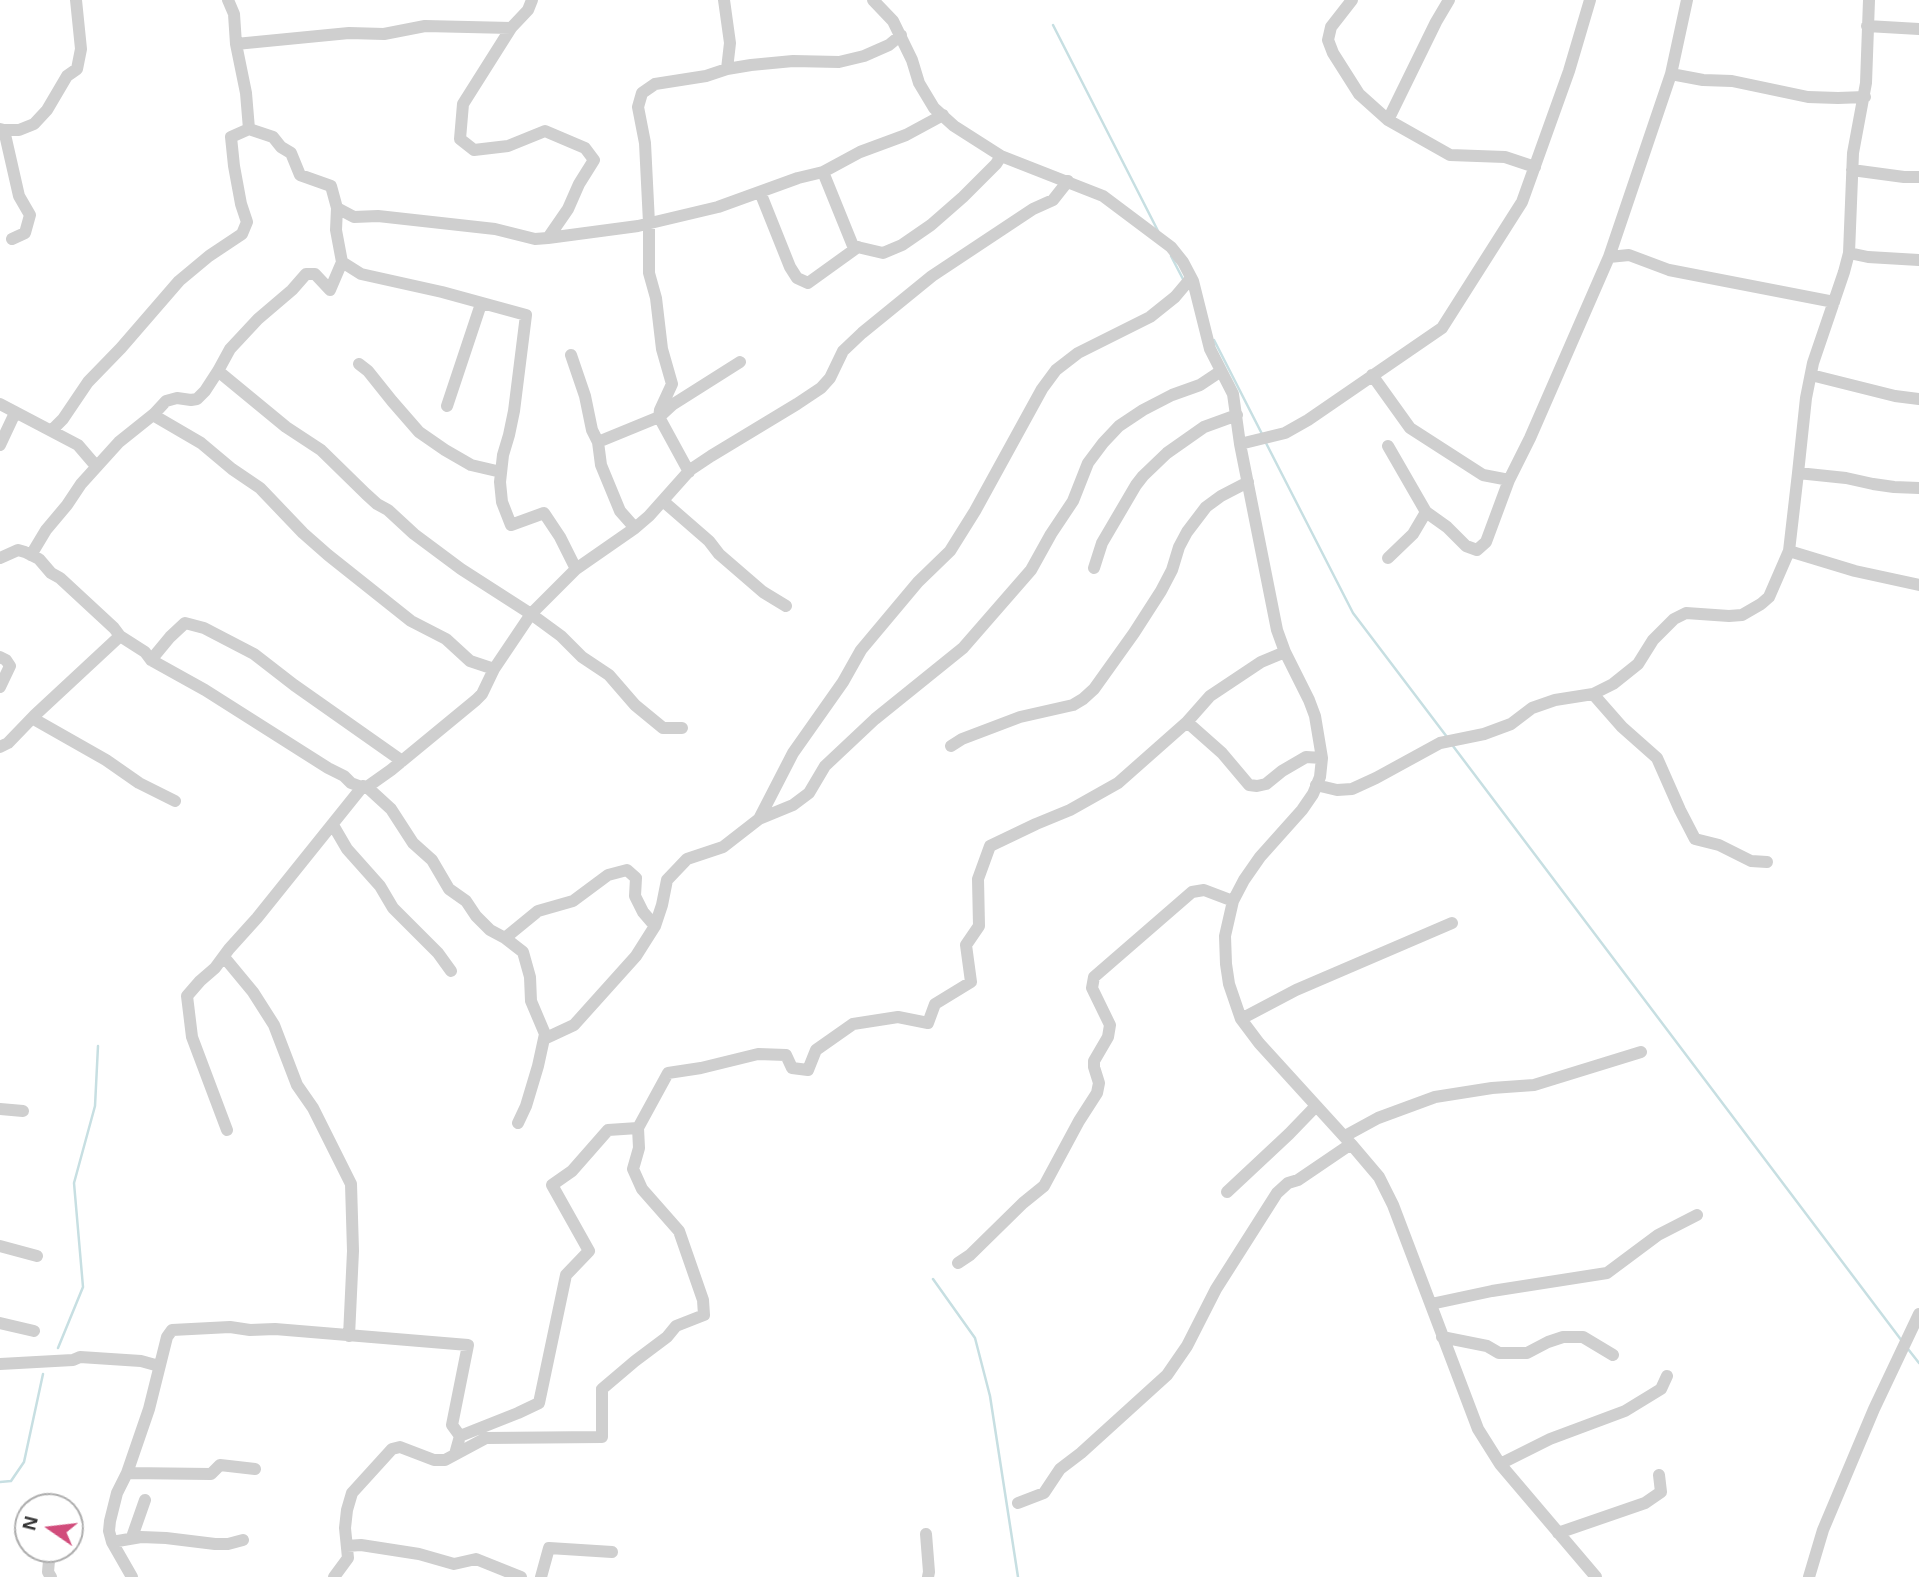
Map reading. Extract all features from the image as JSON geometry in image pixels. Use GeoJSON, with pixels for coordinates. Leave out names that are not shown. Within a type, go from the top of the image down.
{"type":"FeatureCollection","features":[{"type":"Feature","properties":{"kind":"street"},"geometry":{"type":"LineString","coordinates":[[12,239],[25,233],[30,215],[19,196],[2,129],[19,130],[34,124],[47,110],[67,76],[77,69],[81,49],[76,0]]}},
{"type":"Feature","properties":{"kind":"street"},"geometry":{"type":"LineString","coordinates":[[228,0],[234,13],[249,129]]}},
{"type":"Feature","properties":{"kind":"street"},"geometry":{"type":"LineString","coordinates":[[532,0],[528,10],[511,28],[463,104],[460,139],[474,150],[508,146],[545,131],[585,148],[594,160],[568,209],[548,238]]}},
{"type":"Feature","properties":{"kind":"street"},"geometry":{"type":"LineString","coordinates":[[723,0],[730,43],[727,69]]}},
{"type":"Feature","properties":{"kind":"street"},"geometry":{"type":"LineString","coordinates":[[873,0],[893,21],[912,60],[919,83],[934,108],[954,125],[1001,156],[1103,196],[1171,247],[1191,278],[1210,349],[1233,394],[1240,444],[1277,630],[1285,652],[1310,700],[1322,758],[1320,776],[1313,794],[1260,857],[1233,901],[1225,936],[1229,985],[1241,1018],[1259,1043],[1379,1177],[1393,1205],[1478,1429],[1500,1464],[1597,1577]]}},
{"type":"Feature","properties":{"kind":"street"},"geometry":{"type":"LineString","coordinates":[[1352,0],[1331,27],[1328,40],[1359,94],[1388,120],[1450,155],[1505,158],[1535,167]]}},
{"type":"Feature","properties":{"kind":"street"},"geometry":{"type":"LineString","coordinates":[[1388,120],[1449,0]]}},
{"type":"Feature","properties":{"kind":"street"},"geometry":{"type":"LineString","coordinates":[[1240,444],[1285,433],[1308,420],[1442,328],[1522,202],[1569,71],[1590,0]]}},
{"type":"Feature","properties":{"kind":"street"},"geometry":{"type":"LineString","coordinates":[[1388,446],[1426,512],[1447,527],[1466,546],[1477,550],[1486,542],[1509,480],[1609,257],[1671,74],[1688,0]]}},
{"type":"Feature","properties":{"kind":"street"},"geometry":{"type":"LineString","coordinates":[[1316,785],[1337,790],[1352,789],[1440,743],[1483,734],[1511,724],[1532,708],[1555,700],[1593,694],[1613,684],[1637,664],[1653,640],[1674,619],[1686,613],[1742,615],[1769,597],[1789,551],[1806,398],[1817,348],[1849,253],[1853,153],[1865,97],[1869,0]]}},
{"type":"Feature","properties":{"kind":"street"},"geometry":{"type":"LineString","coordinates":[[236,44],[349,33],[384,34],[425,26],[511,28]]}},
{"type":"Feature","properties":{"kind":"street"},"geometry":{"type":"LineString","coordinates":[[1867,26],[1919,29]]}},
{"type":"Feature","properties":{"kind":"street"},"geometry":{"type":"LineString","coordinates":[[689,472],[659,417],[672,384],[662,349],[656,298],[649,273],[645,143],[638,107],[642,93],[655,85],[770,62],[839,62],[864,56],[901,36]]}},
{"type":"Feature","properties":{"kind":"street"},"geometry":{"type":"LineString","coordinates":[[1671,74],[1703,80],[1732,81],[1808,97],[1865,97]]}},
{"type":"Feature","properties":{"kind":"street"},"geometry":{"type":"LineString","coordinates":[[337,208],[355,218],[378,216],[495,229],[527,237],[548,238],[649,223],[718,206],[823,172],[860,152],[906,135],[943,115]]}},
{"type":"Feature","properties":{"kind":"street"},"geometry":{"type":"LineString","coordinates":[[31,555],[80,484],[119,442],[166,401],[177,398],[197,399],[205,391],[230,349],[306,274],[315,274],[330,290],[342,262],[336,230],[337,208],[331,186],[300,175],[291,153],[281,147],[273,137],[249,129],[231,137],[241,204],[247,222],[242,234],[179,281],[88,382],[63,419],[52,430]]}},
{"type":"Feature","properties":{"kind":"street"},"geometry":{"type":"LineString","coordinates":[[823,172],[853,246],[883,253],[902,245],[931,225],[963,197],[1001,156]]}},
{"type":"Feature","properties":{"kind":"street"},"geometry":{"type":"LineString","coordinates":[[1852,170],[1919,177]]}},
{"type":"Feature","properties":{"kind":"street"},"geometry":{"type":"LineString","coordinates":[[227,1130],[192,1038],[187,996],[215,968],[365,787],[402,761],[476,701],[531,614],[576,569],[635,528],[689,472],[821,388],[830,378],[843,351],[932,276],[1033,209],[1053,200],[1068,181]]}},
{"type":"Feature","properties":{"kind":"street"},"geometry":{"type":"LineString","coordinates":[[760,192],[797,278],[808,283],[858,247]]}},
{"type":"Feature","properties":{"kind":"street"},"geometry":{"type":"LineString","coordinates":[[1849,253],[1919,260]]}},
{"type":"Feature","properties":{"kind":"street"},"geometry":{"type":"LineString","coordinates":[[1609,257],[1629,255],[1669,270],[1834,302]]}},
{"type":"Feature","properties":{"kind":"street"},"geometry":{"type":"LineString","coordinates":[[342,262],[361,274],[526,315],[514,411],[503,455],[500,482],[502,502],[511,525],[544,513],[576,569]]}},
{"type":"Feature","properties":{"kind":"street"},"geometry":{"type":"LineString","coordinates":[[759,819],[793,753],[843,682],[860,650],[918,582],[950,551],[975,512],[1042,389],[1056,370],[1078,353],[1150,317],[1175,297],[1191,278]]}},
{"type":"Feature","properties":{"kind":"street"},"geometry":{"type":"LineString","coordinates":[[447,406],[481,304]]}},
{"type":"Feature","properties":{"kind":"street"},"geometry":{"type":"LineString","coordinates":[[571,355],[585,396],[608,485],[620,511],[635,528]]}},
{"type":"Feature","properties":{"kind":"street"},"geometry":{"type":"LineString","coordinates":[[598,442],[659,417],[672,405],[740,362]]}},
{"type":"Feature","properties":{"kind":"street"},"geometry":{"type":"LineString","coordinates":[[359,364],[368,371],[419,432],[471,465],[501,472]]}},
{"type":"Feature","properties":{"kind":"street"},"geometry":{"type":"LineString","coordinates":[[218,371],[286,427],[321,450],[377,504],[388,510],[414,534],[561,636],[582,657],[609,675],[635,705],[663,728],[682,728]]}},
{"type":"Feature","properties":{"kind":"street"},"geometry":{"type":"LineString","coordinates":[[544,1039],[574,1025],[636,956],[655,926],[667,880],[687,859],[723,847],[759,819],[793,805],[809,793],[825,766],[875,719],[963,648],[1031,570],[1073,501],[1088,463],[1119,426],[1143,410],[1200,385],[1221,371]]}},
{"type":"Feature","properties":{"kind":"street"},"geometry":{"type":"LineString","coordinates":[[1372,375],[1410,428],[1483,475],[1509,480]]}},
{"type":"Feature","properties":{"kind":"street"},"geometry":{"type":"LineString","coordinates":[[1811,375],[1895,396],[1919,399]]}},
{"type":"Feature","properties":{"kind":"street"},"geometry":{"type":"LineString","coordinates":[[0,404],[78,445],[96,466]]}},
{"type":"Feature","properties":{"kind":"street"},"geometry":{"type":"LineString","coordinates":[[0,445],[15,413]]}},
{"type":"Feature","properties":{"kind":"street"},"geometry":{"type":"LineString","coordinates":[[152,415],[201,443],[260,488],[319,548],[411,621],[446,639],[470,660],[494,669]]}},
{"type":"Feature","properties":{"kind":"street"},"geometry":{"type":"LineString","coordinates":[[1094,568],[1102,543],[1143,476],[1167,453],[1204,427],[1237,415]]}},
{"type":"Feature","properties":{"kind":"street"},"geometry":{"type":"LineString","coordinates":[[1798,473],[1919,488]]}},
{"type":"Feature","properties":{"kind":"street"},"geometry":{"type":"LineString","coordinates":[[951,746],[962,739],[1020,717],[1073,705],[1094,690],[1161,591],[1187,532],[1206,507],[1248,482]]}},
{"type":"Feature","properties":{"kind":"street"},"geometry":{"type":"LineString","coordinates":[[663,501],[763,592],[786,606]]}},
{"type":"Feature","properties":{"kind":"street"},"geometry":{"type":"LineString","coordinates":[[1388,558],[1413,534],[1426,512]]}},
{"type":"Feature","properties":{"kind":"street"},"geometry":{"type":"LineString","coordinates":[[0,558],[18,550],[39,559],[120,636],[145,652],[151,660],[205,690],[344,776],[351,783],[365,787],[391,809],[413,843],[432,860],[449,890],[466,901],[490,930],[523,952],[530,977],[531,1001],[545,1034],[538,1066],[518,1124]]}},
{"type":"Feature","properties":{"kind":"street"},"geometry":{"type":"LineString","coordinates":[[1789,551],[1854,571],[1919,585]]}},
{"type":"Feature","properties":{"kind":"street"},"geometry":{"type":"LineString","coordinates":[[151,660],[185,623],[204,628],[254,654],[402,761]]}},
{"type":"Feature","properties":{"kind":"street"},"geometry":{"type":"LineString","coordinates":[[0,747],[8,743],[120,636]]}},
{"type":"Feature","properties":{"kind":"street"},"geometry":{"type":"LineString","coordinates":[[334,1577],[348,1558],[345,1528],[352,1493],[392,1449],[400,1447],[434,1460],[445,1460],[486,1438],[602,1437],[602,1389],[667,1337],[676,1326],[704,1315],[703,1300],[679,1231],[642,1189],[633,1169],[639,1148],[638,1128],[668,1073],[758,1054],[786,1055],[792,1068],[808,1070],[816,1050],[853,1024],[898,1017],[928,1023],[935,1004],[971,982],[965,945],[979,926],[978,879],[990,846],[1070,810],[1118,783],[1187,722],[1210,696],[1261,662],[1285,652]]}},
{"type":"Feature","properties":{"kind":"street"},"geometry":{"type":"LineString","coordinates":[[0,657],[10,666],[0,687]]}},
{"type":"Feature","properties":{"kind":"street"},"geometry":{"type":"LineString","coordinates":[[1593,694],[1622,727],[1657,758],[1695,839],[1719,845],[1751,861],[1767,862]]}},
{"type":"Feature","properties":{"kind":"street"},"geometry":{"type":"LineString","coordinates":[[32,718],[106,760],[139,783],[175,801]]}},
{"type":"Feature","properties":{"kind":"street"},"geometry":{"type":"LineString","coordinates":[[1187,722],[1222,753],[1249,785],[1266,784],[1306,757],[1322,758]]}},
{"type":"Feature","properties":{"kind":"street"},"geometry":{"type":"LineString","coordinates":[[333,825],[347,849],[380,886],[393,908],[438,953],[451,971]]}},
{"type":"Feature","properties":{"kind":"street"},"geometry":{"type":"LineString","coordinates":[[505,938],[538,911],[573,901],[608,875],[626,870],[636,878],[635,896],[643,912],[655,926]]}},
{"type":"Feature","properties":{"kind":"street"},"geometry":{"type":"LineString","coordinates":[[958,1263],[1044,1186],[1097,1093],[1099,1083],[1094,1062],[1108,1037],[1110,1025],[1092,988],[1094,977],[1192,892],[1203,890],[1233,901]]}},
{"type":"Feature","properties":{"kind":"street"},"geometry":{"type":"LineString","coordinates":[[1241,1018],[1296,990],[1452,923]]}},
{"type":"Feature","properties":{"kind":"street"},"geometry":{"type":"LineString","coordinates":[[224,957],[253,992],[274,1025],[297,1085],[313,1108],[351,1184],[353,1251],[349,1336]]}},
{"type":"Feature","properties":{"kind":"street"},"geometry":{"type":"LineString","coordinates":[[1018,1503],[1044,1493],[1060,1469],[1167,1375],[1187,1346],[1216,1289],[1277,1193],[1288,1183],[1298,1180],[1378,1118],[1435,1097],[1492,1088],[1534,1086],[1641,1052]]}},
{"type":"Feature","properties":{"kind":"street"},"geometry":{"type":"LineString","coordinates":[[1227,1192],[1316,1106]]}},
{"type":"Feature","properties":{"kind":"street"},"geometry":{"type":"LineString","coordinates":[[0,1109],[23,1111]]}},
{"type":"Feature","properties":{"kind":"street"},"geometry":{"type":"LineString","coordinates":[[460,1436],[539,1403],[566,1275],[589,1251],[552,1185],[572,1171],[608,1130],[638,1128]]}},
{"type":"Feature","properties":{"kind":"street"},"geometry":{"type":"LineString","coordinates":[[1431,1304],[1492,1291],[1608,1273],[1658,1235],[1697,1215]]}},
{"type":"Feature","properties":{"kind":"street"},"geometry":{"type":"LineString","coordinates":[[0,1246],[37,1255]]}},
{"type":"Feature","properties":{"kind":"street"},"geometry":{"type":"LineString","coordinates":[[1809,1577],[1823,1530],[1874,1409],[1919,1314]]}},
{"type":"Feature","properties":{"kind":"street"},"geometry":{"type":"LineString","coordinates":[[0,1323],[34,1331]]}},
{"type":"Feature","properties":{"kind":"street"},"geometry":{"type":"LineString","coordinates":[[132,1577],[112,1542],[110,1521],[117,1493],[127,1473],[149,1409],[167,1337],[172,1330],[230,1327],[250,1330],[275,1329],[468,1345],[452,1425],[460,1436]]}},
{"type":"Feature","properties":{"kind":"street"},"geometry":{"type":"LineString","coordinates":[[1442,1336],[1487,1346],[1499,1353],[1527,1353],[1563,1337],[1583,1337],[1613,1355]]}},
{"type":"Feature","properties":{"kind":"street"},"geometry":{"type":"LineString","coordinates":[[0,1364],[74,1360],[80,1357],[131,1360],[159,1366]]}},
{"type":"Feature","properties":{"kind":"street"},"geometry":{"type":"LineString","coordinates":[[1500,1464],[1550,1439],[1625,1411],[1661,1389],[1667,1376]]}},
{"type":"Feature","properties":{"kind":"street"},"geometry":{"type":"LineString","coordinates":[[455,1454],[460,1436]]}},
{"type":"Feature","properties":{"kind":"street"},"geometry":{"type":"LineString","coordinates":[[127,1473],[211,1474],[220,1465],[255,1469]]}},
{"type":"Feature","properties":{"kind":"street"},"geometry":{"type":"LineString","coordinates":[[1558,1533],[1645,1503],[1661,1492],[1659,1475]]}},
{"type":"Feature","properties":{"kind":"street"},"geometry":{"type":"LineString","coordinates":[[132,1538],[145,1500]]}},
{"type":"Feature","properties":{"kind":"street"},"geometry":{"type":"LineString","coordinates":[[926,1534],[928,1577]]}},
{"type":"Feature","properties":{"kind":"street"},"geometry":{"type":"LineString","coordinates":[[112,1542],[132,1538],[166,1538],[228,1544],[243,1540]]}},
{"type":"Feature","properties":{"kind":"street"},"geometry":{"type":"LineString","coordinates":[[347,1546],[361,1545],[419,1554],[454,1564],[476,1559],[521,1577]]}},
{"type":"Feature","properties":{"kind":"street"},"geometry":{"type":"LineString","coordinates":[[541,1577],[549,1548],[612,1552]]}},
{"type":"Feature","properties":{"kind":"waterway"},"geometry":{"type":"LineString","coordinates":[[1053,25],[1158,231]]}},
{"type":"Feature","properties":{"kind":"waterway"},"geometry":{"type":"LineString","coordinates":[[1171,256],[1184,281]]}},
{"type":"Feature","properties":{"kind":"waterway"},"geometry":{"type":"LineString","coordinates":[[1214,340],[1262,434]]}},
{"type":"Feature","properties":{"kind":"waterway"},"geometry":{"type":"LineString","coordinates":[[1266,443],[1353,613],[1447,737]]}},
{"type":"Feature","properties":{"kind":"waterway"},"geometry":{"type":"LineString","coordinates":[[1453,746],[1902,1341]]}},
{"type":"Feature","properties":{"kind":"waterway"},"geometry":{"type":"LineString","coordinates":[[58,1348],[83,1287],[74,1183],[95,1106],[98,1046]]}},
{"type":"Feature","properties":{"kind":"waterway"},"geometry":{"type":"LineString","coordinates":[[933,1279],[975,1338],[990,1396],[1018,1577]]}},
{"type":"Feature","properties":{"kind":"waterway"},"geometry":{"type":"LineString","coordinates":[[1908,1349],[1919,1363]]}},
{"type":"Feature","properties":{"kind":"waterway"},"geometry":{"type":"LineString","coordinates":[[0,1482],[11,1481],[24,1462],[43,1374]]}}]}
